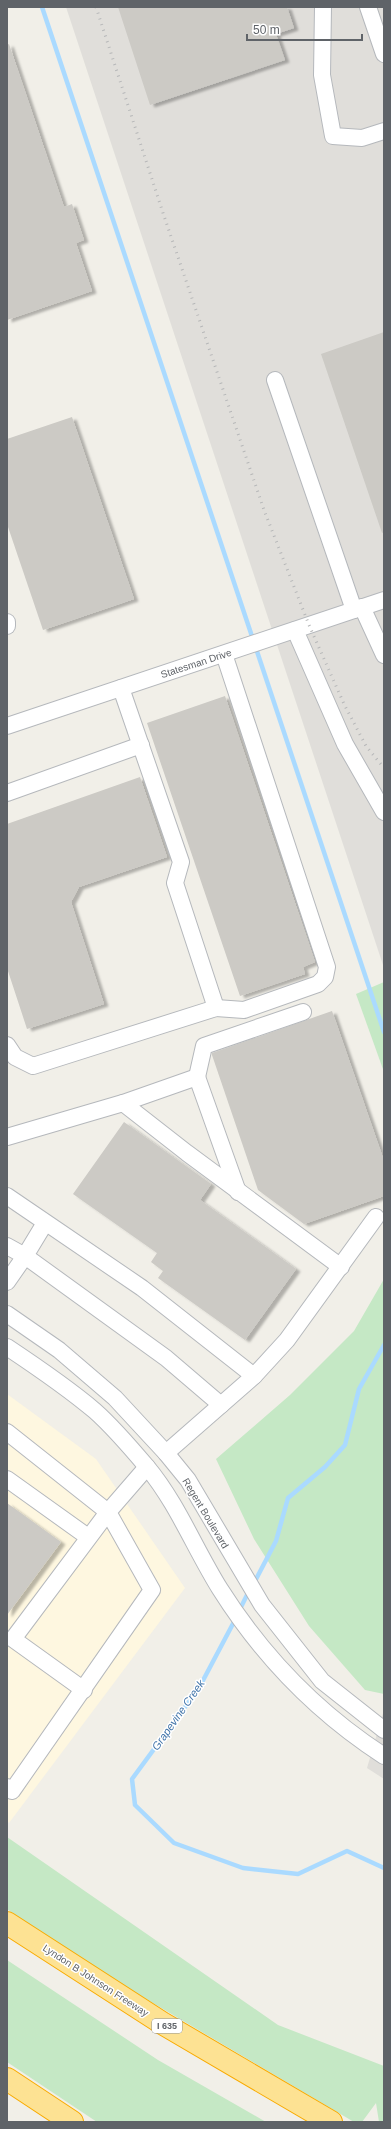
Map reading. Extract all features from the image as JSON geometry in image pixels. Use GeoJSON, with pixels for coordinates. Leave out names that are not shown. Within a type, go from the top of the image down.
{"type":"FeatureCollection","features":[{"type":"Feature","properties":{"kind":"highway","name":"Lyndon B Johnson Freeway"},"geometry":{"type":"LineString","coordinates":[[7,1922],[162,2023],[331,2122]]}},
{"type":"Feature","properties":{"kind":"highway"},"geometry":{"type":"LineString","coordinates":[[7,2079],[72,2122]]}},
{"type":"Feature","properties":{"kind":"street"},"geometry":{"type":"LineString","coordinates":[[322,7],[322,75],[333,136],[362,138],[384,131]]}},
{"type":"Feature","properties":{"kind":"street"},"geometry":{"type":"LineString","coordinates":[[368,7],[384,54]]}},
{"type":"Feature","properties":{"kind":"street"},"geometry":{"type":"LineString","coordinates":[[275,380],[358,609],[384,655]]}},
{"type":"Feature","properties":{"kind":"street","name":"Statesman Drive"},"geometry":{"type":"LineString","coordinates":[[7,726],[384,600]]}},
{"type":"Feature","properties":{"kind":"street"},"geometry":{"type":"LineString","coordinates":[[291,631],[345,744],[384,812]]}},
{"type":"Feature","properties":{"kind":"street"},"geometry":{"type":"LineString","coordinates":[[7,1045],[16,1057],[33,1066],[216,1008],[244,1010],[318,984],[325,977],[327,966],[224,654]]}},
{"type":"Feature","properties":{"kind":"street"},"geometry":{"type":"LineString","coordinates":[[121,688],[181,862],[175,883],[216,1008]]}},
{"type":"Feature","properties":{"kind":"street"},"geometry":{"type":"LineString","coordinates":[[7,793],[141,745]]}},
{"type":"Feature","properties":{"kind":"street"},"geometry":{"type":"LineString","coordinates":[[238,1192],[197,1077],[204,1046],[303,1012]]}},
{"type":"Feature","properties":{"kind":"street"},"geometry":{"type":"LineString","coordinates":[[7,1137],[123,1103],[197,1077]]}},
{"type":"Feature","properties":{"kind":"street"},"geometry":{"type":"LineString","coordinates":[[123,1103],[238,1192],[340,1267]]}},
{"type":"Feature","properties":{"kind":"street"},"geometry":{"type":"LineString","coordinates":[[7,1196],[142,1288],[254,1376]]}},
{"type":"Feature","properties":{"kind":"street"},"geometry":{"type":"LineString","coordinates":[[166,1453],[254,1376],[287,1340],[376,1217]]}},
{"type":"Feature","properties":{"kind":"street"},"geometry":{"type":"LineString","coordinates":[[7,1282],[45,1223]]}},
{"type":"Feature","properties":{"kind":"street"},"geometry":{"type":"LineString","coordinates":[[7,1246],[25,1256],[166,1358],[221,1405]]}},
{"type":"Feature","properties":{"kind":"street","name":"Regent Boulevard"},"geometry":{"type":"LineString","coordinates":[[7,1314],[59,1350],[115,1398],[166,1453],[188,1480],[224,1544],[262,1605],[322,1681],[383,1728]]}},
{"type":"Feature","properties":{"kind":"street"},"geometry":{"type":"LineString","coordinates":[[7,1347],[96,1412],[147,1467],[168,1498],[220,1588],[243,1623],[274,1663],[333,1721],[384,1756]]}},
{"type":"Feature","properties":{"kind":"street"},"geometry":{"type":"LineString","coordinates":[[7,1432],[108,1512],[152,1590],[84,1690],[12,1791],[7,1787]]}},
{"type":"Feature","properties":{"kind":"street"},"geometry":{"type":"LineString","coordinates":[[84,1690],[10,1638],[108,1512],[147,1467]]}},
{"type":"Feature","properties":{"kind":"street"},"geometry":{"type":"LineString","coordinates":[[7,1479],[88,1537]]}},
{"type":"Feature","properties":{"kind":"street"},"geometry":{"type":"LineString","coordinates":[[369,1746],[383,1728]]}},
{"type":"Feature","properties":{"kind":"shaded area"},"geometry":{"type":"Polygon","coordinates":[[[66,7],[384,7],[384,968],[66,7]]]}},
{"type":"Feature","properties":{"kind":"shaded area"},"geometry":{"type":"Polygon","coordinates":[[[7,1394],[96,1459],[185,1588],[9,1823],[7,1821],[7,1394]]]}},
{"type":"Feature","properties":{"kind":"shaded area"},"geometry":{"type":"Polygon","coordinates":[[[384,1710],[384,1779],[367,1768],[384,1710]]]}},
{"type":"Feature","properties":{"kind":"green space"},"geometry":{"type":"Polygon","coordinates":[[[384,982],[384,1072],[356,994],[384,982]]]}},
{"type":"Feature","properties":{"kind":"green space"},"geometry":{"type":"Polygon","coordinates":[[[384,1279],[384,1694],[365,1690],[309,1626],[254,1539],[216,1459],[290,1395],[354,1331],[384,1279]]]}},
{"type":"Feature","properties":{"kind":"green space"},"geometry":{"type":"Polygon","coordinates":[[[7,1837],[278,2025],[384,2066],[384,2122],[379,2122],[376,2103],[362,2122],[354,2122],[65,1951],[7,1909],[7,1837]]]}},
{"type":"Feature","properties":{"kind":"green space"},"geometry":{"type":"Polygon","coordinates":[[[7,1960],[158,2060],[266,2122],[97,2122],[7,2062],[7,1960]]]}},
{"type":"Feature","properties":{"kind":"building"},"geometry":{"type":"Polygon","coordinates":[[[118,7],[287,7],[294,28],[276,34],[285,60],[150,105],[118,7]]]}},
{"type":"Feature","properties":{"kind":"building"},"geometry":{"type":"Polygon","coordinates":[[[9,44],[64,207],[72,204],[84,240],[76,243],[92,291],[7,320],[7,45],[9,44]]]}},
{"type":"Feature","properties":{"kind":"building"},"geometry":{"type":"Polygon","coordinates":[[[384,332],[384,532],[382,533],[321,354],[384,332]]]}},
{"type":"Feature","properties":{"kind":"building"},"geometry":{"type":"Polygon","coordinates":[[[72,417],[134,599],[43,630],[7,524],[7,439],[72,417]]]}},
{"type":"Feature","properties":{"kind":"building"},"geometry":{"type":"Polygon","coordinates":[[[225,696],[315,962],[303,967],[305,974],[240,996],[147,723],[225,696]]]}},
{"type":"Feature","properties":{"kind":"building"},"geometry":{"type":"Polygon","coordinates":[[[140,777],[167,857],[79,887],[71,902],[104,1004],[27,1029],[7,968],[7,824],[140,777]]]}},
{"type":"Feature","properties":{"kind":"building"},"geometry":{"type":"Polygon","coordinates":[[[332,1011],[384,1161],[384,1196],[304,1224],[258,1190],[212,1053],[332,1011]]]}},
{"type":"Feature","properties":{"kind":"building"},"geometry":{"type":"Polygon","coordinates":[[[124,1122],[211,1184],[200,1200],[296,1269],[245,1340],[158,1278],[163,1271],[151,1262],[157,1253],[73,1194],[124,1122]]]}},
{"type":"Feature","properties":{"kind":"building"},"geometry":{"type":"Polygon","coordinates":[[[7,1503],[61,1542],[7,1615],[7,1503]]]}},
{"type":"Feature","properties":{"kind":"waterway"},"geometry":{"type":"LineString","coordinates":[[42,7],[384,1032]]}},
{"type":"Feature","properties":{"kind":"waterway","name":"Grapevine Creek"},"geometry":{"type":"LineString","coordinates":[[254,1583],[276,1541],[288,1498],[325,1467],[345,1445],[359,1389],[384,1345]]}},
{"type":"Feature","properties":{"kind":"waterway","name":"Grapevine Creek"},"geometry":{"type":"LineString","coordinates":[[239,1611],[249,1591]]}},
{"type":"Feature","properties":{"kind":"waterway","name":"Grapevine Creek"},"geometry":{"type":"LineString","coordinates":[[236,1618],[199,1688],[132,1779],[135,1805],[174,1843],[243,1868],[298,1874],[347,1851],[384,1868]]}},
{"type":"Feature","properties":{"kind":"railway"},"geometry":{"type":"LineString","coordinates":[[96,7],[163,213],[264,510],[309,625],[344,704],[366,746],[384,768]]}}]}
